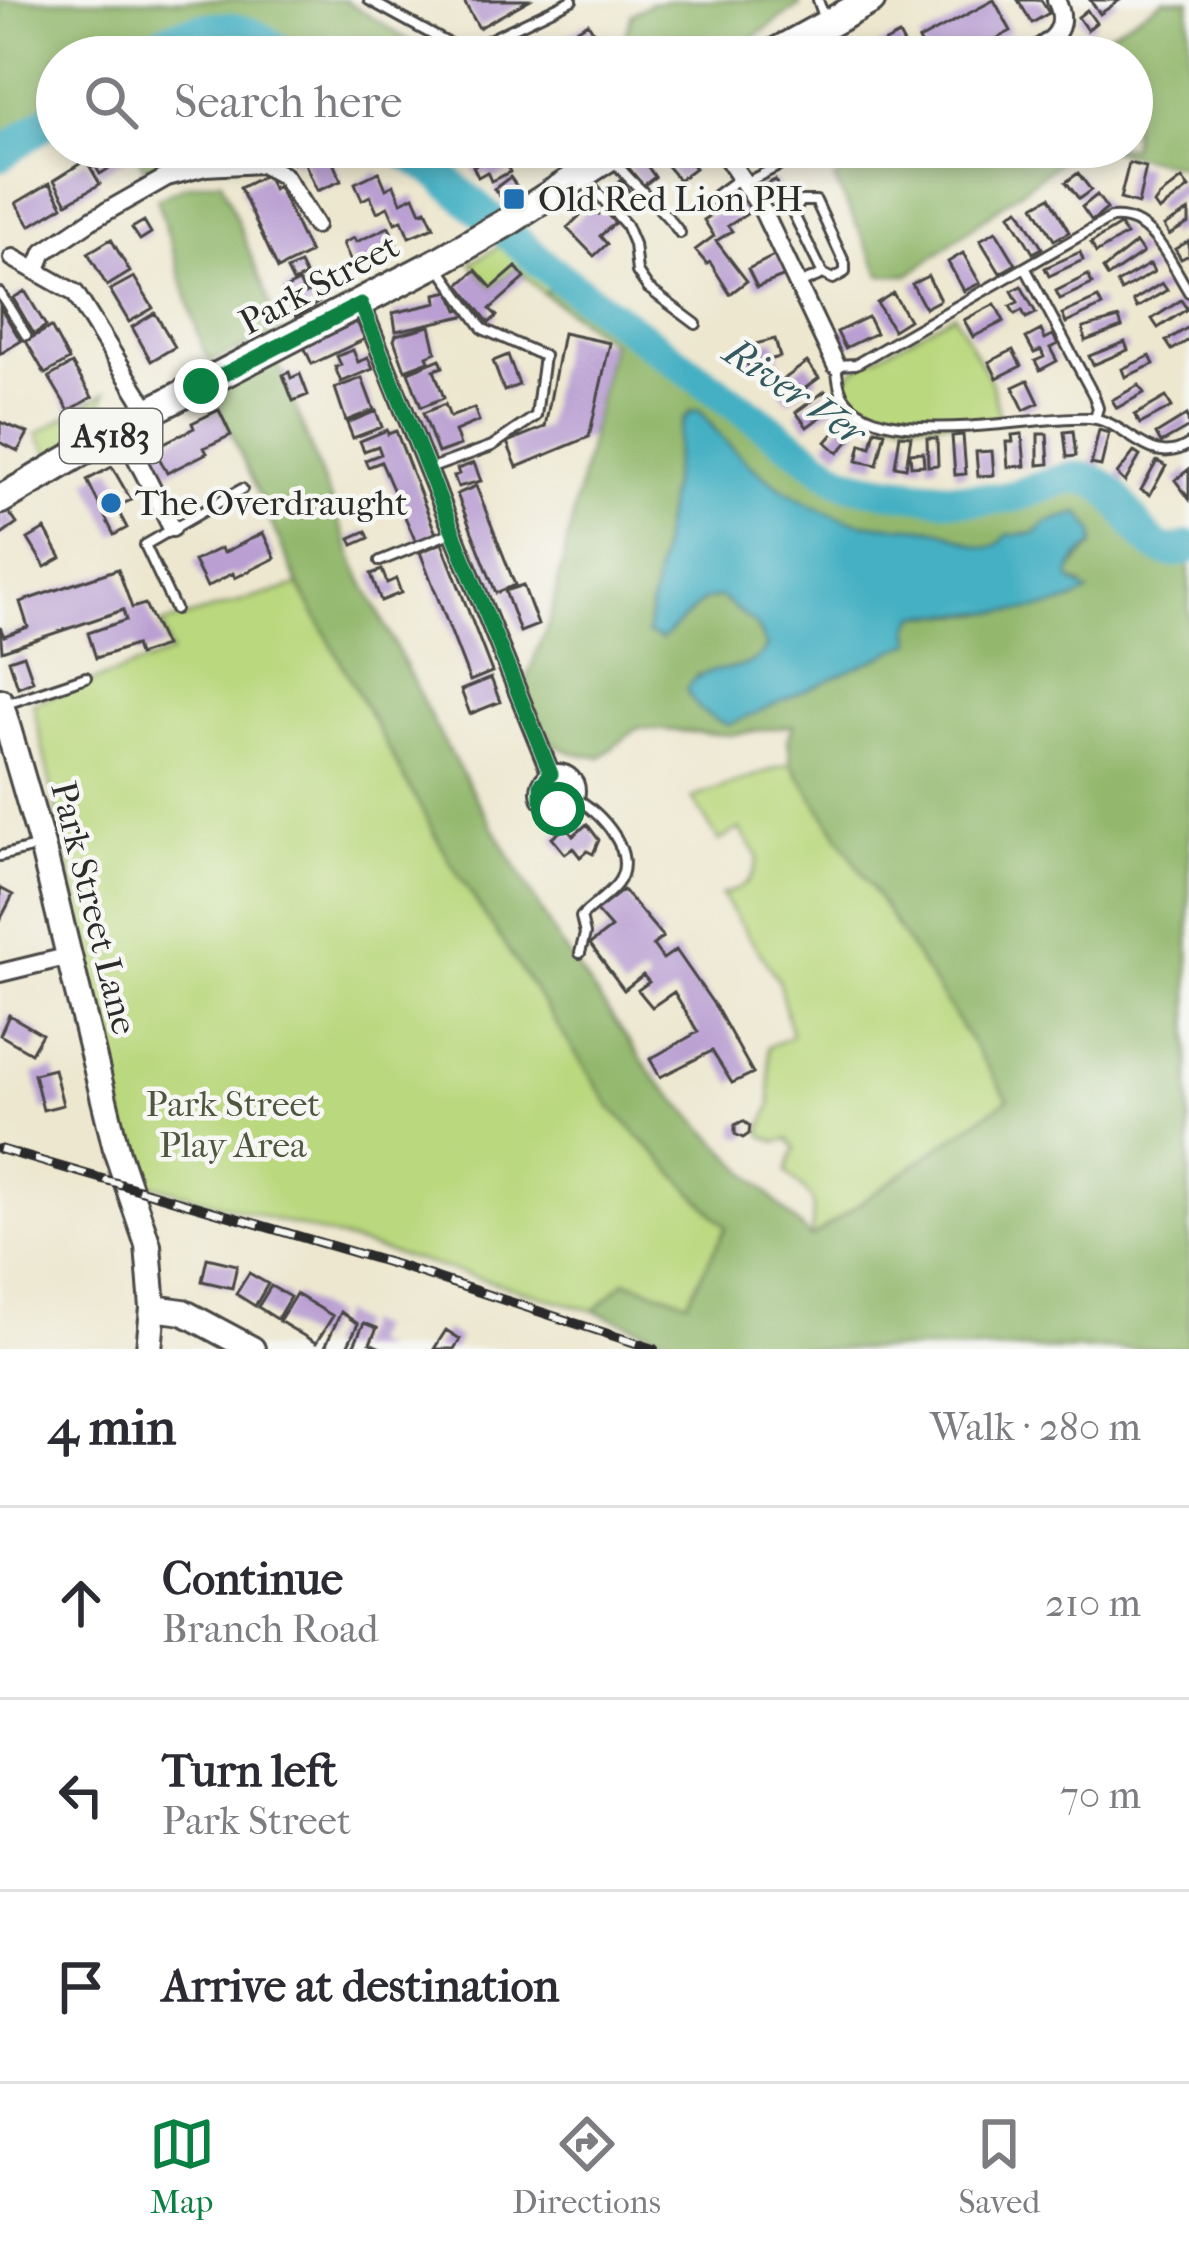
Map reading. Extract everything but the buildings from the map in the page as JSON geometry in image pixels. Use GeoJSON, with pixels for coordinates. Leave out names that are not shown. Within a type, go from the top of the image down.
{"type":"FeatureCollection","features":[{"type":"Feature","properties":{"kind":"main road"},"geometry":{"type":"LineString","coordinates":[[793,36],[823,12],[871,0]]}},
{"type":"Feature","properties":{"kind":"main road","name":"A5183"},"geometry":{"type":"LineString","coordinates":[[581,175],[592,168]]}},
{"type":"Feature","properties":{"kind":"main road","name":"Park Street"},"geometry":{"type":"LineString","coordinates":[[0,500],[148,412],[436,263],[581,175]]}},
{"type":"Feature","properties":{"kind":"street"},"geometry":{"type":"LineString","coordinates":[[1055,36],[1061,26],[1056,0]]}},
{"type":"Feature","properties":{"kind":"street"},"geometry":{"type":"LineString","coordinates":[[37,269],[44,252],[93,219],[167,177],[198,168]]}},
{"type":"Feature","properties":{"kind":"street"},"geometry":{"type":"LineString","coordinates":[[269,168],[284,176],[315,225]]}},
{"type":"Feature","properties":{"kind":"street"},"geometry":{"type":"LineString","coordinates":[[736,168],[800,284],[836,365]]}},
{"type":"Feature","properties":{"kind":"street"},"geometry":{"type":"LineString","coordinates":[[7,264],[37,269],[75,293],[148,412]]}},
{"type":"Feature","properties":{"kind":"street"},"geometry":{"type":"LineString","coordinates":[[361,304],[551,774]]}},
{"type":"Feature","properties":{"kind":"street"},"geometry":{"type":"LineString","coordinates":[[122,430],[172,527]]}},
{"type":"Feature","properties":{"kind":"street","name":"Park Street Lane"},"geometry":{"type":"LineString","coordinates":[[1,703],[9,752],[42,845],[117,1153],[148,1245],[153,1308],[149,1349]]}},
{"type":"Feature","properties":{"kind":"street"},"geometry":{"type":"LineString","coordinates":[[551,774],[571,778],[575,798],[565,808],[545,804],[539,791],[551,774]]}},
{"type":"Feature","properties":{"kind":"street"},"geometry":{"type":"LineString","coordinates":[[0,973],[70,956]]}},
{"type":"Feature","properties":{"kind":"street"},"geometry":{"type":"LineString","coordinates":[[153,1308],[183,1312],[252,1349]]}},
{"type":"Feature","properties":{"kind":"lane"},"geometry":{"type":"LineString","coordinates":[[369,0],[434,36]]}},
{"type":"Feature","properties":{"kind":"lane"},"geometry":{"type":"LineString","coordinates":[[497,36],[568,1]]}},
{"type":"Feature","properties":{"kind":"lane"},"geometry":{"type":"LineString","coordinates":[[624,168],[632,184],[658,202],[680,233]]}},
{"type":"Feature","properties":{"kind":"lane"},"geometry":{"type":"LineString","coordinates":[[699,208],[770,168]]}},
{"type":"Feature","properties":{"kind":"lane"},"geometry":{"type":"LineString","coordinates":[[581,175],[626,225],[637,272],[648,288],[696,324]]}},
{"type":"Feature","properties":{"kind":"lane"},"geometry":{"type":"LineString","coordinates":[[801,201],[816,201],[845,264],[841,276],[833,279],[823,274],[793,212],[801,201]]}},
{"type":"Feature","properties":{"kind":"lane"},"geometry":{"type":"LineString","coordinates":[[1189,292],[1148,230],[1124,216],[1111,218],[856,364],[836,365],[844,398],[875,422],[957,426],[1095,418],[1152,449],[1169,453],[1189,444]]}},
{"type":"Feature","properties":{"kind":"lane"},"geometry":{"type":"LineString","coordinates":[[429,470],[492,446],[536,416],[544,356],[483,329],[436,263]]}},
{"type":"Feature","properties":{"kind":"lane"},"geometry":{"type":"LineString","coordinates":[[1026,269],[1094,396],[1095,418]]}},
{"type":"Feature","properties":{"kind":"lane"},"geometry":{"type":"LineString","coordinates":[[800,284],[823,274]]}},
{"type":"Feature","properties":{"kind":"lane"},"geometry":{"type":"LineString","coordinates":[[0,293],[26,334]]}},
{"type":"Feature","properties":{"kind":"lane"},"geometry":{"type":"LineString","coordinates":[[175,609],[145,545],[242,489]]}},
{"type":"Feature","properties":{"kind":"lane"},"geometry":{"type":"LineString","coordinates":[[380,561],[452,532]]}},
{"type":"Feature","properties":{"kind":"lane"},"geometry":{"type":"LineString","coordinates":[[1,703],[86,676]]}},
{"type":"Feature","properties":{"kind":"lane"},"geometry":{"type":"LineString","coordinates":[[575,798],[598,810],[615,833],[624,868],[621,880],[581,917],[586,934],[580,953]]}},
{"type":"Feature","properties":{"kind":"lane"},"geometry":{"type":"LineString","coordinates":[[0,856],[42,845]]}},
{"type":"Feature","properties":{"kind":"green space"},"geometry":{"type":"Polygon","coordinates":[[[0,0],[345,0],[401,36],[268,36],[254,25],[224,17],[180,22],[153,36],[36,36],[36,117],[0,145],[0,0]]]}},
{"type":"Feature","properties":{"kind":"green space"},"geometry":{"type":"Polygon","coordinates":[[[799,0],[800,5],[756,36],[625,36],[632,14],[651,3],[799,0]]]}},
{"type":"Feature","properties":{"kind":"green space"},"geometry":{"type":"Polygon","coordinates":[[[1164,0],[1189,0],[1189,172],[1153,160],[1153,36],[1104,36],[1164,0]]]}},
{"type":"Feature","properties":{"kind":"green space"},"geometry":{"type":"Polygon","coordinates":[[[855,168],[1051,168],[909,275],[881,275],[834,179],[855,168]]]}},
{"type":"Feature","properties":{"kind":"green space"},"geometry":{"type":"Polygon","coordinates":[[[221,180],[281,332],[211,361],[204,352],[157,199],[184,186],[221,180]]]}},
{"type":"Feature","properties":{"kind":"green space"},"geometry":{"type":"Polygon","coordinates":[[[509,241],[556,282],[544,294],[516,267],[492,288],[471,263],[509,241]]]}},
{"type":"Feature","properties":{"kind":"green space"},"geometry":{"type":"Polygon","coordinates":[[[556,282],[846,493],[1012,502],[1082,483],[1098,486],[1119,505],[1146,553],[1172,563],[1189,560],[1189,1349],[694,1349],[594,1311],[625,1281],[688,1301],[726,1227],[611,1107],[452,865],[299,585],[213,393],[277,360],[357,569],[437,730],[559,942],[655,1078],[811,1238],[1008,1099],[791,763],[788,740],[793,725],[730,735],[638,728],[601,757],[557,746],[542,729],[523,687],[550,619],[611,346],[544,294],[556,282]],[[700,410],[683,419],[647,634],[662,639],[704,600],[720,597],[755,624],[767,648],[743,666],[694,676],[913,642],[910,627],[915,616],[984,614],[1082,585],[1070,580],[1069,572],[1094,544],[1080,513],[1047,522],[1034,534],[983,548],[940,530],[858,523],[784,490],[700,410]]]}},
{"type":"Feature","properties":{"kind":"green space"},"geometry":{"type":"Polygon","coordinates":[[[954,314],[992,384],[1000,419],[935,422],[887,417],[852,398],[845,380],[853,370],[954,314]]]}},
{"type":"Feature","properties":{"kind":"green space"},"geometry":{"type":"Polygon","coordinates":[[[106,392],[94,432],[51,457],[37,434],[106,392]]]}},
{"type":"Feature","properties":{"kind":"green space","name":"Park Street Play Area"},"geometry":{"type":"Polygon","coordinates":[[[299,585],[452,865],[611,1107],[726,1227],[688,1301],[625,1281],[594,1311],[136,1180],[33,703],[171,653],[162,624],[299,585]]]}},
{"type":"Feature","properties":{"kind":"green space"},"geometry":{"type":"Polygon","coordinates":[[[791,763],[1009,1099],[811,1238],[812,1200],[786,1172],[795,1148],[788,1139],[777,1142],[763,1136],[761,1129],[771,1105],[768,1047],[792,1036],[778,980],[721,895],[747,882],[758,856],[739,829],[719,841],[692,798],[791,763]]]}},
{"type":"Feature","properties":{"kind":"water"},"geometry":{"type":"Polygon","coordinates":[[[699,410],[765,476],[805,502],[848,520],[941,531],[992,547],[1007,535],[1034,534],[1047,522],[1080,513],[1094,532],[1094,544],[1074,564],[1070,580],[1088,592],[1051,607],[916,616],[910,628],[913,642],[729,725],[715,719],[698,708],[686,689],[705,674],[758,658],[767,647],[755,624],[720,597],[704,600],[662,639],[647,634],[678,439],[686,416],[699,410]]]}},
{"type":"Feature","properties":{"kind":"waterway","name":"River Ver"},"geometry":{"type":"LineString","coordinates":[[178,36],[211,28],[253,36]]}},
{"type":"Feature","properties":{"kind":"waterway","name":"River Ver"},"geometry":{"type":"LineString","coordinates":[[0,155],[36,129]]}},
{"type":"Feature","properties":{"kind":"waterway","name":"River Ver"},"geometry":{"type":"LineString","coordinates":[[431,168],[556,275],[840,479],[895,491],[990,499],[1083,478],[1112,494],[1158,547],[1172,551],[1189,547]]}},
{"type":"Feature","properties":{"kind":"railway"},"geometry":{"type":"LineString","coordinates":[[0,1149],[397,1265],[654,1349]]}},
{"type":"Feature","properties":{"kind":"place","name":"Old Red Lion PH"},"geometry":{"type":"Point","coordinates":[514,199]}},
{"type":"Feature","properties":{"kind":"place","name":"The Overdraught"},"geometry":{"type":"Point","coordinates":[111,503]}},
{"type":"Feature","properties":{"kind":"route"},"geometry":{"type":"LineString","coordinates":[[201,386],[361,304],[551,774],[541,784],[541,798],[558,809]]}}]}
